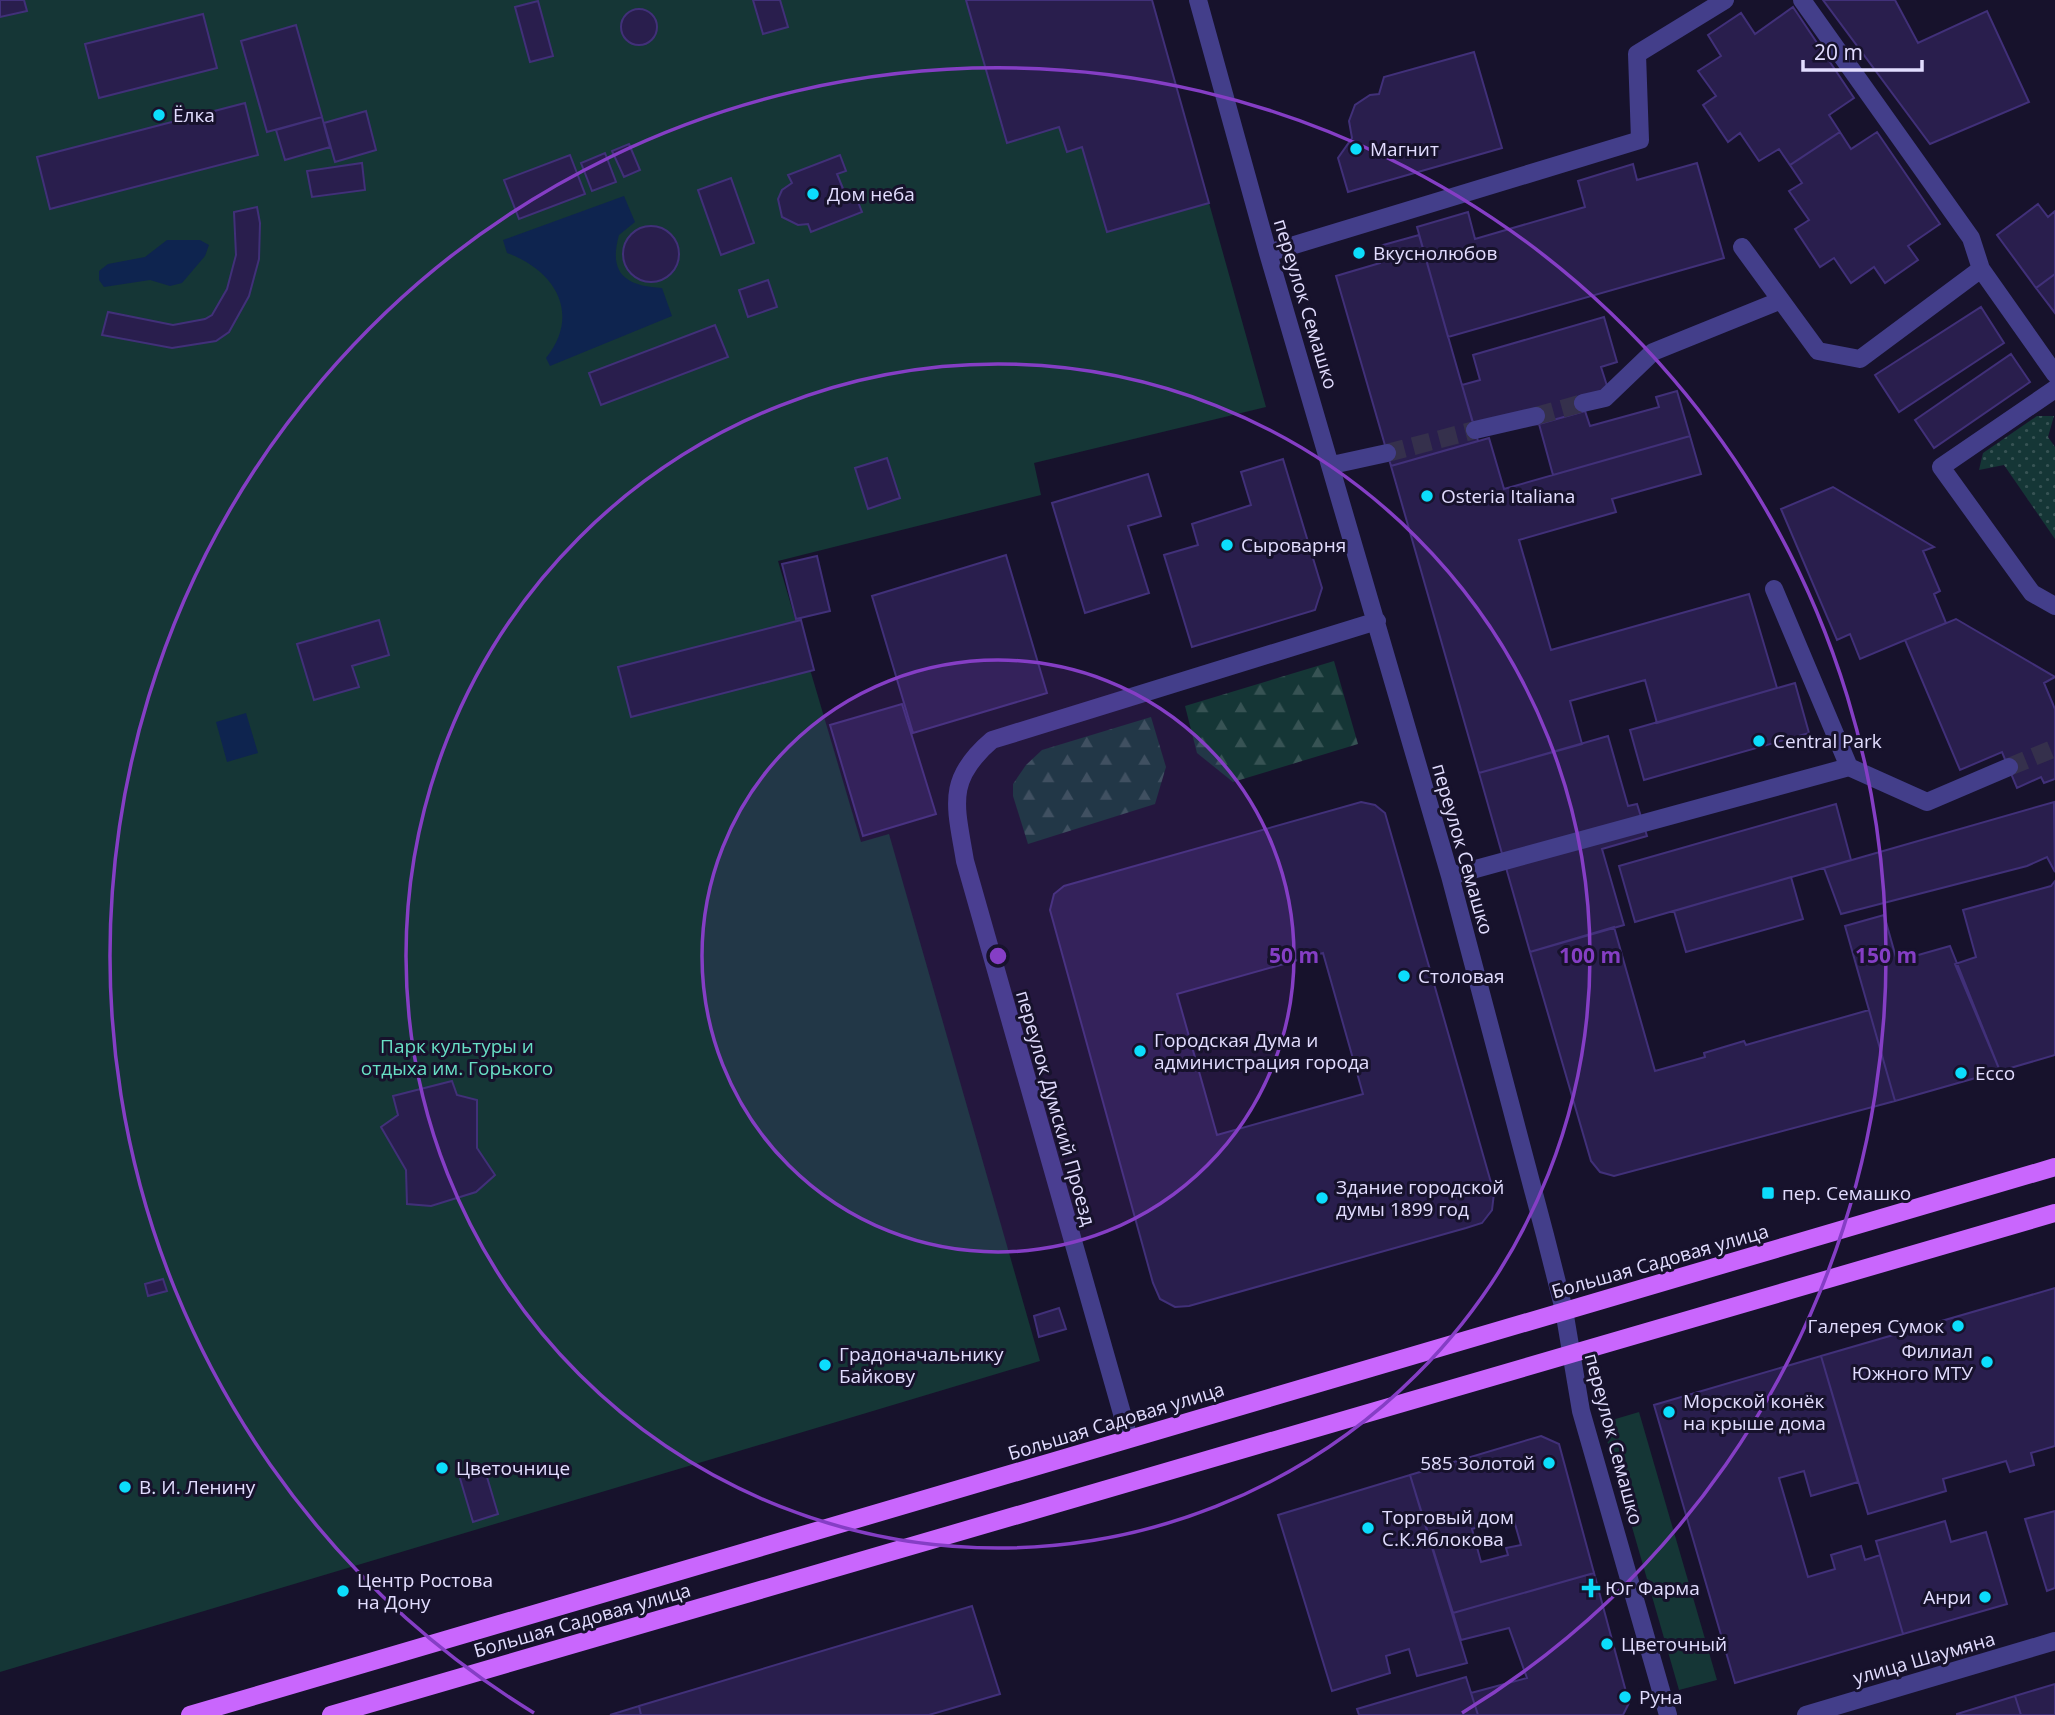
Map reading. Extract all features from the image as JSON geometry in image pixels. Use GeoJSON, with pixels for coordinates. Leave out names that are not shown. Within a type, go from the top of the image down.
{"type":"FeatureCollection","features":[{"type":"Feature","properties":{"kind":"main road","name":"Большая Садовая улица"},"geometry":{"type":"LineString","coordinates":[[190,1715],[2055,1167]]}},
{"type":"Feature","properties":{"kind":"main road","name":"Большая Садовая улица"},"geometry":{"type":"LineString","coordinates":[[331,1715],[373,1709],[2055,1213]]}},
{"type":"Feature","properties":{"kind":"street","name":"переулок Семашко"},"geometry":{"type":"LineString","coordinates":[[1198,0],[1268,253],[1450,876],[1564,1310],[1581,1411],[1668,1715]]}},
{"type":"Feature","properties":{"kind":"street"},"geometry":{"type":"LineString","coordinates":[[1268,253],[1640,140],[1637,54],[1724,0]]}},
{"type":"Feature","properties":{"kind":"street"},"geometry":{"type":"LineString","coordinates":[[1802,0],[1971,238],[1981,269],[2055,374]]}},
{"type":"Feature","properties":{"kind":"street"},"geometry":{"type":"LineString","coordinates":[[1742,247],[1818,351],[1860,359],[1981,269]]}},
{"type":"Feature","properties":{"kind":"street"},"geometry":{"type":"LineString","coordinates":[[1583,403],[1605,398],[1653,352],[1779,301]]}},
{"type":"Feature","properties":{"kind":"street"},"geometry":{"type":"LineString","coordinates":[[2055,389],[1941,467],[2032,593],[2055,606]]}},
{"type":"Feature","properties":{"kind":"street"},"geometry":{"type":"LineString","coordinates":[[1475,430],[1536,416]]}},
{"type":"Feature","properties":{"kind":"street"},"geometry":{"type":"LineString","coordinates":[[1332,466],[1387,453]]}},
{"type":"Feature","properties":{"kind":"street"},"geometry":{"type":"LineString","coordinates":[[1774,589],[1849,767]]}},
{"type":"Feature","properties":{"kind":"street","name":"переулок Думский Проезд"},"geometry":{"type":"LineString","coordinates":[[1129,1438],[965,861],[957,808],[959,781],[969,759],[992,740],[1377,621]]}},
{"type":"Feature","properties":{"kind":"street"},"geometry":{"type":"LineString","coordinates":[[1450,876],[1849,767],[1927,802],[2009,767]]}},
{"type":"Feature","properties":{"kind":"street","name":"улица Шаумяна"},"geometry":{"type":"LineString","coordinates":[[1806,1715],[2055,1641]]}},
{"type":"Feature","properties":{"kind":"green space","name":"Парк культуры и отдыха им. Горького"},"geometry":{"type":"Polygon","coordinates":[[[0,0],[966,0],[1007,143],[1059,127],[1067,152],[1082,147],[1107,232],[1209,203],[1266,407],[1034,463],[1041,495],[778,561],[861,842],[889,834],[1040,1361],[0,1672],[0,0]]]}},
{"type":"Feature","properties":{"kind":"green space"},"geometry":{"type":"Polygon","coordinates":[[[2037,416],[2054,416],[2048,437],[2055,447],[2055,539],[2004,465],[1979,470],[1983,453],[2037,416]]]}},
{"type":"Feature","properties":{"kind":"green space"},"geometry":{"type":"Polygon","coordinates":[[[1334,661],[1358,744],[1233,782],[1197,753],[1185,706],[1334,661]]]}},
{"type":"Feature","properties":{"kind":"green space"},"geometry":{"type":"Polygon","coordinates":[[[1151,717],[1166,767],[1155,804],[1028,844],[1013,796],[1013,784],[1026,765],[1042,750],[1151,717]]]}},
{"type":"Feature","properties":{"kind":"green space"},"geometry":{"type":"Polygon","coordinates":[[[1639,1412],[1717,1680],[1679,1690],[1602,1423],[1639,1412]]]}},
{"type":"Feature","properties":{"kind":"water"},"geometry":{"type":"Polygon","coordinates":[[[624,196],[635,222],[619,235],[616,248],[618,268],[630,281],[662,288],[672,316],[550,366],[546,358],[557,341],[562,325],[562,309],[558,295],[538,270],[507,253],[503,240],[624,196]]]}},
{"type":"Feature","properties":{"kind":"water"},"geometry":{"type":"Polygon","coordinates":[[[167,240],[200,240],[209,245],[205,256],[182,283],[170,286],[150,280],[104,287],[99,280],[99,271],[108,264],[145,257],[167,240]]]}},
{"type":"Feature","properties":{"kind":"water"},"geometry":{"type":"Polygon","coordinates":[[[246,713],[258,753],[227,762],[216,722],[246,713]]]}},
{"type":"Feature","properties":{"kind":"building"},"geometry":{"type":"Polygon","coordinates":[[[0,0],[24,0],[27,11],[0,17],[0,0]]]}},
{"type":"Feature","properties":{"kind":"building"},"geometry":{"type":"Polygon","coordinates":[[[753,0],[780,0],[788,27],[763,34],[753,0]]]}},
{"type":"Feature","properties":{"kind":"building"},"geometry":{"type":"Polygon","coordinates":[[[966,0],[1152,0],[1209,203],[1107,232],[1082,147],[1067,152],[1059,127],[1007,143],[966,0]]]}},
{"type":"Feature","properties":{"kind":"building"},"geometry":{"type":"Polygon","coordinates":[[[1823,0],[1895,0],[1918,43],[1987,11],[2029,102],[1930,144],[1823,0]]]}},
{"type":"Feature","properties":{"kind":"building"},"geometry":{"type":"Polygon","coordinates":[[[538,1],[553,56],[530,62],[515,7],[538,1]]]}},
{"type":"Feature","properties":{"kind":"building"},"geometry":{"type":"Polygon","coordinates":[[[1793,7],[1854,98],[1829,115],[1840,132],[1790,165],[1779,149],[1759,161],[1740,133],[1728,142],[1703,105],[1716,96],[1698,71],[1721,56],[1708,35],[1741,13],[1755,34],[1793,7]]]}},
{"type":"Feature","properties":{"kind":"building"},"geometry":{"type":"Polygon","coordinates":[[[639,9],[652,14],[657,27],[652,40],[639,45],[626,40],[621,27],[626,14],[639,9]]]}},
{"type":"Feature","properties":{"kind":"building"},"geometry":{"type":"Polygon","coordinates":[[[203,14],[217,68],[99,98],[85,44],[203,14]]]}},
{"type":"Feature","properties":{"kind":"building"},"geometry":{"type":"Polygon","coordinates":[[[296,25],[322,117],[267,132],[241,41],[296,25]]]}},
{"type":"Feature","properties":{"kind":"building"},"geometry":{"type":"Polygon","coordinates":[[[1474,52],[1502,148],[1348,192],[1338,158],[1352,138],[1349,121],[1355,105],[1370,95],[1379,94],[1384,77],[1474,52]]]}},
{"type":"Feature","properties":{"kind":"building"},"geometry":{"type":"Polygon","coordinates":[[[245,103],[258,155],[50,209],[37,157],[245,103]]]}},
{"type":"Feature","properties":{"kind":"building"},"geometry":{"type":"Polygon","coordinates":[[[366,111],[376,150],[335,162],[324,123],[366,111]]]}},
{"type":"Feature","properties":{"kind":"building"},"geometry":{"type":"Polygon","coordinates":[[[322,117],[330,147],[285,160],[276,130],[322,117]]]}},
{"type":"Feature","properties":{"kind":"building"},"geometry":{"type":"Polygon","coordinates":[[[1840,132],[1851,149],[1877,132],[1940,224],[1908,246],[1918,260],[1885,283],[1874,267],[1851,283],[1834,258],[1820,267],[1795,229],[1809,220],[1789,191],[1802,183],[1790,165],[1840,132]]]}},
{"type":"Feature","properties":{"kind":"building"},"geometry":{"type":"Polygon","coordinates":[[[629,144],[640,170],[624,177],[612,151],[629,144]]]}},
{"type":"Feature","properties":{"kind":"building"},"geometry":{"type":"Polygon","coordinates":[[[605,153],[616,182],[592,191],[581,163],[605,153]]]}},
{"type":"Feature","properties":{"kind":"building"},"geometry":{"type":"Polygon","coordinates":[[[570,155],[585,194],[519,219],[504,180],[570,155]]]}},
{"type":"Feature","properties":{"kind":"building","name":"Дом неба"},"geometry":{"type":"Polygon","coordinates":[[[840,155],[846,171],[837,174],[846,196],[854,192],[862,212],[811,232],[808,224],[798,225],[782,217],[778,199],[782,190],[792,183],[788,175],[840,155]]]}},
{"type":"Feature","properties":{"kind":"building"},"geometry":{"type":"Polygon","coordinates":[[[362,163],[365,190],[312,197],[307,171],[362,163]]]}},
{"type":"Feature","properties":{"kind":"building"},"geometry":{"type":"Polygon","coordinates":[[[1697,163],[1724,258],[1448,337],[1417,227],[1468,212],[1475,239],[1585,207],[1578,181],[1633,164],[1637,180],[1697,163]]]}},
{"type":"Feature","properties":{"kind":"building"},"geometry":{"type":"Polygon","coordinates":[[[731,178],[754,243],[721,255],[698,190],[731,178]]]}},
{"type":"Feature","properties":{"kind":"building"},"geometry":{"type":"Polygon","coordinates":[[[2038,204],[2048,217],[2055,211],[2055,274],[2036,288],[1997,235],[2038,204]]]}},
{"type":"Feature","properties":{"kind":"building"},"geometry":{"type":"Polygon","coordinates":[[[257,207],[260,223],[259,259],[249,296],[229,332],[216,341],[172,348],[102,335],[108,312],[173,325],[205,319],[212,315],[227,289],[236,255],[234,212],[257,207]]]}},
{"type":"Feature","properties":{"kind":"building"},"geometry":{"type":"Polygon","coordinates":[[[645,226],[657,226],[667,230],[675,238],[679,254],[675,270],[667,278],[657,282],[645,282],[635,278],[627,270],[623,260],[623,248],[627,238],[635,230],[645,226]]]}},
{"type":"Feature","properties":{"kind":"building"},"geometry":{"type":"Polygon","coordinates":[[[1419,235],[1478,441],[1391,466],[1336,276],[1380,263],[1376,247],[1419,235]]]}},
{"type":"Feature","properties":{"kind":"building"},"geometry":{"type":"Polygon","coordinates":[[[2055,274],[2055,313],[2036,288],[2055,274]]]}},
{"type":"Feature","properties":{"kind":"building"},"geometry":{"type":"Polygon","coordinates":[[[768,280],[777,307],[748,317],[739,290],[768,280]]]}},
{"type":"Feature","properties":{"kind":"building"},"geometry":{"type":"Polygon","coordinates":[[[1981,307],[2004,343],[1899,412],[1875,375],[1981,307]]]}},
{"type":"Feature","properties":{"kind":"building"},"geometry":{"type":"Polygon","coordinates":[[[1604,317],[1617,362],[1601,367],[1608,389],[1585,411],[1539,424],[1474,426],[1462,385],[1480,380],[1473,355],[1604,317]]]}},
{"type":"Feature","properties":{"kind":"building"},"geometry":{"type":"Polygon","coordinates":[[[715,325],[728,357],[601,405],[589,373],[715,325]]]}},
{"type":"Feature","properties":{"kind":"building"},"geometry":{"type":"Polygon","coordinates":[[[2011,354],[2030,382],[1934,448],[1915,420],[2011,354]]]}},
{"type":"Feature","properties":{"kind":"building"},"geometry":{"type":"Polygon","coordinates":[[[1677,391],[1690,436],[1553,475],[1539,424],[1585,411],[1590,426],[1659,407],[1656,397],[1677,391]]]}},
{"type":"Feature","properties":{"kind":"building"},"geometry":{"type":"Polygon","coordinates":[[[1690,436],[1701,474],[1612,499],[1616,512],[1519,540],[1551,650],[1749,594],[1777,688],[1657,723],[1645,680],[1570,701],[1582,744],[1479,773],[1391,466],[1489,438],[1504,489],[1690,436]]]}},
{"type":"Feature","properties":{"kind":"building"},"geometry":{"type":"Polygon","coordinates":[[[887,458],[900,498],[868,509],[855,468],[887,458]]]}},
{"type":"Feature","properties":{"kind":"building"},"geometry":{"type":"Polygon","coordinates":[[[1283,459],[1322,588],[1315,610],[1192,647],[1164,555],[1198,545],[1192,524],[1251,505],[1241,472],[1283,459]]]}},
{"type":"Feature","properties":{"kind":"building"},"geometry":{"type":"Polygon","coordinates":[[[1148,474],[1161,516],[1128,526],[1149,593],[1085,613],[1052,503],[1148,474]]]}},
{"type":"Feature","properties":{"kind":"building"},"geometry":{"type":"Polygon","coordinates":[[[1833,487],[1934,547],[1923,551],[1940,591],[1934,594],[1946,623],[1860,659],[1850,634],[1837,640],[1781,509],[1833,487]]]}},
{"type":"Feature","properties":{"kind":"building"},"geometry":{"type":"Polygon","coordinates":[[[1006,555],[1047,693],[913,733],[872,596],[1006,555]]]}},
{"type":"Feature","properties":{"kind":"building"},"geometry":{"type":"Polygon","coordinates":[[[817,556],[830,611],[796,619],[782,564],[817,556]]]}},
{"type":"Feature","properties":{"kind":"building"},"geometry":{"type":"Polygon","coordinates":[[[1956,619],[2055,677],[2044,683],[2055,709],[2055,779],[2044,783],[2041,777],[2017,788],[2002,752],[1960,770],[1905,640],[1956,619]]]}},
{"type":"Feature","properties":{"kind":"building"},"geometry":{"type":"Polygon","coordinates":[[[379,620],[389,655],[352,666],[359,687],[314,700],[297,644],[379,620]]]}},
{"type":"Feature","properties":{"kind":"building"},"geometry":{"type":"Polygon","coordinates":[[[801,620],[814,670],[631,717],[618,667],[801,620]]]}},
{"type":"Feature","properties":{"kind":"building"},"geometry":{"type":"Polygon","coordinates":[[[1795,683],[1809,733],[1644,780],[1630,730],[1795,683]]]}},
{"type":"Feature","properties":{"kind":"building"},"geometry":{"type":"Polygon","coordinates":[[[902,704],[936,814],[863,836],[830,725],[902,704]]]}},
{"type":"Feature","properties":{"kind":"building"},"geometry":{"type":"Polygon","coordinates":[[[1608,736],[1628,806],[1637,804],[1647,836],[1602,849],[1624,925],[1530,952],[1479,773],[1608,736]]]}},
{"type":"Feature","properties":{"kind":"building","name":"Городская Дума и администрация города"},"geometry":{"type":"Polygon","coordinates":[[[1361,802],[1375,805],[1385,813],[1494,1193],[1492,1210],[1482,1223],[1189,1306],[1175,1307],[1160,1299],[1153,1283],[1050,910],[1054,894],[1064,886],[1361,802]],[[1323,953],[1177,994],[1217,1135],[1363,1094],[1323,953]]]}},
{"type":"Feature","properties":{"kind":"building"},"geometry":{"type":"Polygon","coordinates":[[[2054,802],[2055,872],[2047,857],[2027,866],[1841,914],[1824,868],[2054,802]]]}},
{"type":"Feature","properties":{"kind":"building"},"geometry":{"type":"Polygon","coordinates":[[[1836,804],[1851,860],[1635,922],[1619,866],[1836,804]]]}},
{"type":"Feature","properties":{"kind":"building"},"geometry":{"type":"Polygon","coordinates":[[[1791,877],[1803,919],[1686,952],[1674,911],[1791,877]]]}},
{"type":"Feature","properties":{"kind":"building"},"geometry":{"type":"Polygon","coordinates":[[[2055,881],[2055,1055],[2000,1071],[1955,964],[1976,957],[1963,910],[2051,886],[2055,881]]]}},
{"type":"Feature","properties":{"kind":"building"},"geometry":{"type":"Polygon","coordinates":[[[1884,915],[1897,961],[1950,946],[2000,1071],[1895,1101],[1845,926],[1884,915]]]}},
{"type":"Feature","properties":{"kind":"building"},"geometry":{"type":"Polygon","coordinates":[[[1614,927],[1655,1071],[1705,1057],[1704,1053],[1744,1041],[1746,1045],[1869,1010],[1895,1101],[1614,1176],[1600,1172],[1591,1161],[1530,952],[1614,927]]]}},
{"type":"Feature","properties":{"kind":"building"},"geometry":{"type":"Polygon","coordinates":[[[452,1081],[457,1095],[477,1100],[477,1148],[495,1175],[476,1192],[431,1206],[407,1204],[406,1170],[381,1127],[398,1115],[393,1096],[452,1081]]]}},
{"type":"Feature","properties":{"kind":"building"},"geometry":{"type":"Polygon","coordinates":[[[163,1279],[167,1291],[148,1296],[145,1284],[163,1279]]]}},
{"type":"Feature","properties":{"kind":"building"},"geometry":{"type":"Polygon","coordinates":[[[2055,1288],[2055,1446],[2031,1453],[2034,1465],[2010,1472],[2006,1461],[1943,1479],[1946,1491],[1868,1514],[1821,1356],[2055,1288]]]}},
{"type":"Feature","properties":{"kind":"building"},"geometry":{"type":"Polygon","coordinates":[[[1059,1308],[1066,1329],[1039,1337],[1034,1316],[1059,1308]]]}},
{"type":"Feature","properties":{"kind":"building"},"geometry":{"type":"Polygon","coordinates":[[[1821,1356],[1858,1482],[1811,1496],[1804,1471],[1779,1478],[1808,1577],[1835,1569],[1831,1555],[1861,1546],[1865,1560],[1880,1555],[1903,1634],[1735,1683],[1654,1405],[1821,1356]]]}},
{"type":"Feature","properties":{"kind":"building"},"geometry":{"type":"Polygon","coordinates":[[[1541,1436],[1559,1444],[1594,1573],[1453,1613],[1410,1475],[1541,1436]],[[1513,1517],[1472,1529],[1481,1562],[1508,1555],[1506,1548],[1521,1545],[1513,1517]]]}},
{"type":"Feature","properties":{"kind":"building"},"geometry":{"type":"Polygon","coordinates":[[[484,1467],[498,1514],[473,1522],[459,1475],[484,1467]]]}},
{"type":"Feature","properties":{"kind":"building"},"geometry":{"type":"Polygon","coordinates":[[[1410,1475],[1467,1663],[1417,1676],[1409,1649],[1386,1656],[1390,1673],[1332,1691],[1278,1515],[1410,1475]]]}},
{"type":"Feature","properties":{"kind":"building"},"geometry":{"type":"Polygon","coordinates":[[[2055,1511],[2055,1588],[2047,1591],[2025,1519],[2055,1511]]]}},
{"type":"Feature","properties":{"kind":"building"},"geometry":{"type":"Polygon","coordinates":[[[1945,1521],[1951,1542],[1986,1532],[2007,1604],[1903,1634],[1876,1541],[1945,1521]]]}},
{"type":"Feature","properties":{"kind":"building"},"geometry":{"type":"Polygon","coordinates":[[[1594,1573],[1629,1703],[1623,1715],[1478,1715],[1471,1693],[1527,1678],[1509,1628],[1461,1640],[1453,1613],[1594,1573]]]}},
{"type":"Feature","properties":{"kind":"building"},"geometry":{"type":"Polygon","coordinates":[[[972,1606],[1000,1694],[929,1715],[641,1715],[639,1706],[972,1606]]]}},
{"type":"Feature","properties":{"kind":"building"},"geometry":{"type":"Polygon","coordinates":[[[1466,1677],[1478,1715],[1359,1715],[1357,1709],[1466,1677]]]}},
{"type":"Feature","properties":{"kind":"building"},"geometry":{"type":"Polygon","coordinates":[[[2055,1684],[2055,1715],[2021,1715],[2015,1696],[2055,1684]]]}},
{"type":"Feature","properties":{"kind":"building"},"geometry":{"type":"Polygon","coordinates":[[[2015,1696],[2021,1715],[1957,1715],[1957,1714],[2015,1696]]]}},
{"type":"Feature","properties":{"kind":"building"},"geometry":{"type":"Polygon","coordinates":[[[639,1706],[641,1715],[610,1715],[639,1706]]]}},
{"type":"Feature","properties":{"kind":"tunnel"},"geometry":{"type":"LineString","coordinates":[[1536,416],[1583,403]]}},
{"type":"Feature","properties":{"kind":"tunnel"},"geometry":{"type":"LineString","coordinates":[[1387,453],[1475,430]]}},
{"type":"Feature","properties":{"kind":"tunnel"},"geometry":{"type":"LineString","coordinates":[[2009,767],[2055,748]]}},
{"type":"Feature","properties":{"kind":"place","name":"Ёлка"},"geometry":{"type":"Point","coordinates":[159,115]}},
{"type":"Feature","properties":{"kind":"place","name":"Магнит"},"geometry":{"type":"Point","coordinates":[1356,149]}},
{"type":"Feature","properties":{"kind":"place","name":"Дом неба"},"geometry":{"type":"Point","coordinates":[813,194]}},
{"type":"Feature","properties":{"kind":"place","name":"Вкуснолюбов"},"geometry":{"type":"Point","coordinates":[1359,253]}},
{"type":"Feature","properties":{"kind":"place","name":"Osteria Italiana"},"geometry":{"type":"Point","coordinates":[1427,496]}},
{"type":"Feature","properties":{"kind":"place","name":"Cыроварня"},"geometry":{"type":"Point","coordinates":[1227,545]}},
{"type":"Feature","properties":{"kind":"place","name":"Central Park"},"geometry":{"type":"Point","coordinates":[1759,741]}},
{"type":"Feature","properties":{"kind":"place","name":"Столовая"},"geometry":{"type":"Point","coordinates":[1404,976]}},
{"type":"Feature","properties":{"kind":"place","name":"Городская Дума и администрация города"},"geometry":{"type":"Point","coordinates":[1140,1051]}},
{"type":"Feature","properties":{"kind":"place","name":"Ecco"},"geometry":{"type":"Point","coordinates":[1961,1073]}},
{"type":"Feature","properties":{"kind":"place","name":"пер. Семашко"},"geometry":{"type":"Point","coordinates":[1768,1193]}},
{"type":"Feature","properties":{"kind":"place","name":"Здание городской думы 1899 год"},"geometry":{"type":"Point","coordinates":[1322,1198]}},
{"type":"Feature","properties":{"kind":"place","name":"Галерея Сумок"},"geometry":{"type":"Point","coordinates":[1958,1326]}},
{"type":"Feature","properties":{"kind":"place","name":"Филиал Южного МТУ"},"geometry":{"type":"Point","coordinates":[1987,1362]}},
{"type":"Feature","properties":{"kind":"place","name":"Градоначальнику Байкову"},"geometry":{"type":"Point","coordinates":[825,1365]}},
{"type":"Feature","properties":{"kind":"place","name":"Морской конёк на крыше дома"},"geometry":{"type":"Point","coordinates":[1669,1412]}},
{"type":"Feature","properties":{"kind":"place","name":"585 Золотой"},"geometry":{"type":"Point","coordinates":[1549,1463]}},
{"type":"Feature","properties":{"kind":"place","name":"Цветочнице"},"geometry":{"type":"Point","coordinates":[442,1468]}},
{"type":"Feature","properties":{"kind":"place","name":"В. И. Ленину"},"geometry":{"type":"Point","coordinates":[125,1487]}},
{"type":"Feature","properties":{"kind":"place","name":"Торговый дом С.К.Яблокова"},"geometry":{"type":"Point","coordinates":[1368,1528]}},
{"type":"Feature","properties":{"kind":"place","name":"Юг Фарма"},"geometry":{"type":"Point","coordinates":[1591,1588]}},
{"type":"Feature","properties":{"kind":"place","name":"Центр Ростова на Дону"},"geometry":{"type":"Point","coordinates":[343,1591]}},
{"type":"Feature","properties":{"kind":"place","name":"Анри"},"geometry":{"type":"Point","coordinates":[1985,1597]}},
{"type":"Feature","properties":{"kind":"place","name":"Цветочный"},"geometry":{"type":"Point","coordinates":[1607,1644]}},
{"type":"Feature","properties":{"kind":"place","name":"Руна"},"geometry":{"type":"Point","coordinates":[1625,1697]}}]}
